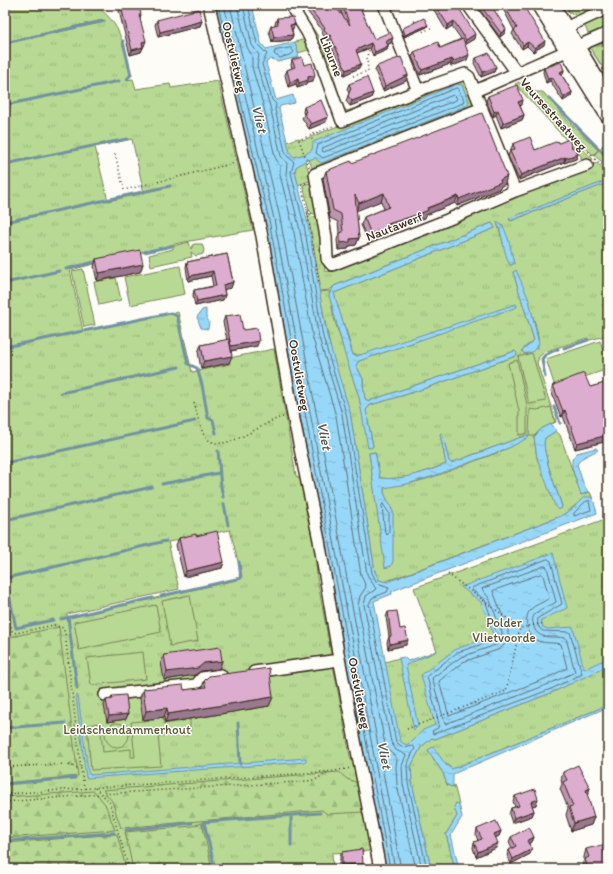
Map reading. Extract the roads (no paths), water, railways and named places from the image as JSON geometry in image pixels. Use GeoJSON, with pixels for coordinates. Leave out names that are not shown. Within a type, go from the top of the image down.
{"type":"FeatureCollection","features":[{"type":"Feature","properties":{"kind":"main road"},"geometry":{"type":"LineString","coordinates":[[539,5],[608,98]]}},
{"type":"Feature","properties":{"kind":"main road"},"geometry":{"type":"LineString","coordinates":[[552,5],[565,28],[572,48],[608,116]]}},
{"type":"Feature","properties":{"kind":"street","name":"Oostvlietweg"},"geometry":{"type":"LineString","coordinates":[[209,5],[263,244],[293,415],[319,540],[339,660],[380,869]]}},
{"type":"Feature","properties":{"kind":"street","name":"Liburne"},"geometry":{"type":"LineString","coordinates":[[293,5],[294,11],[319,56],[342,121],[418,90]]}},
{"type":"Feature","properties":{"kind":"street"},"geometry":{"type":"LineString","coordinates":[[384,5],[418,90],[465,74],[469,77],[495,145],[515,191]]}},
{"type":"Feature","properties":{"kind":"street"},"geometry":{"type":"LineString","coordinates":[[468,5],[517,73]]}},
{"type":"Feature","properties":{"kind":"street"},"geometry":{"type":"LineString","coordinates":[[565,28],[608,8]]}},
{"type":"Feature","properties":{"kind":"street"},"geometry":{"type":"LineString","coordinates":[[475,90],[608,33]]}},
{"type":"Feature","properties":{"kind":"street","name":"Nautawerf"},"geometry":{"type":"LineString","coordinates":[[482,108],[316,174],[327,259],[332,265],[447,220],[515,191],[587,165]]}},
{"type":"Feature","properties":{"kind":"street"},"geometry":{"type":"LineString","coordinates":[[105,695],[196,684],[202,678],[339,660]]}},
{"type":"Feature","properties":{"kind":"water","name":"Vliet"},"geometry":{"type":"Polygon","coordinates":[[[214,5],[252,5],[261,43],[266,49],[295,42],[299,57],[277,62],[270,59],[266,63],[276,100],[293,95],[295,103],[280,106],[279,109],[290,153],[294,157],[306,154],[312,150],[313,142],[457,84],[462,85],[469,102],[466,106],[321,163],[315,158],[305,161],[296,167],[295,172],[308,224],[327,336],[350,412],[375,572],[379,580],[387,582],[561,516],[571,510],[584,497],[590,497],[593,499],[597,513],[392,591],[392,594],[374,601],[400,741],[406,745],[413,741],[423,730],[435,725],[421,675],[456,649],[494,636],[481,602],[461,587],[553,553],[567,608],[541,620],[543,627],[548,629],[573,627],[584,669],[608,658],[608,665],[604,668],[553,692],[435,739],[432,738],[421,747],[411,766],[412,783],[431,869],[386,869],[341,634],[325,540],[305,443],[265,221],[214,5]]]}},
{"type":"Feature","properties":{"kind":"water"},"geometry":{"type":"Polygon","coordinates":[[[608,180],[608,184],[510,221],[510,218],[608,180]]]}},
{"type":"Feature","properties":{"kind":"water"},"geometry":{"type":"Polygon","coordinates":[[[497,222],[504,228],[514,264],[510,265],[497,222]]]}},
{"type":"Feature","properties":{"kind":"water"},"geometry":{"type":"Polygon","coordinates":[[[492,223],[495,228],[334,293],[353,355],[357,356],[516,304],[517,307],[359,361],[356,365],[363,379],[365,399],[369,401],[515,351],[517,353],[516,356],[444,382],[370,405],[366,410],[373,447],[368,448],[359,397],[345,355],[329,295],[334,286],[492,223]]]}},
{"type":"Feature","properties":{"kind":"water"},"geometry":{"type":"Polygon","coordinates":[[[516,270],[529,300],[539,344],[532,352],[524,354],[522,350],[534,340],[513,272],[516,270]]]}},
{"type":"Feature","properties":{"kind":"water"},"geometry":{"type":"Polygon","coordinates":[[[206,309],[206,317],[209,322],[208,329],[201,328],[197,317],[202,310],[206,309]]]}},
{"type":"Feature","properties":{"kind":"water"},"geometry":{"type":"Polygon","coordinates":[[[551,424],[556,431],[545,438],[544,444],[547,461],[562,507],[559,510],[554,503],[537,458],[534,437],[541,429],[551,424]]]}},
{"type":"Feature","properties":{"kind":"water"},"geometry":{"type":"Polygon","coordinates":[[[442,433],[449,461],[451,463],[527,435],[529,437],[511,447],[434,476],[407,484],[384,488],[384,493],[393,512],[393,561],[391,566],[385,568],[369,453],[375,452],[380,478],[388,479],[413,475],[446,464],[440,434],[442,433]]]}},
{"type":"Feature","properties":{"kind":"water"},"geometry":{"type":"Polygon","coordinates":[[[596,448],[598,450],[582,458],[577,464],[583,483],[588,492],[581,495],[572,468],[572,459],[577,453],[596,448]]]}},
{"type":"Feature","properties":{"kind":"water"},"geometry":{"type":"Polygon","coordinates":[[[437,651],[406,665],[418,726],[414,730],[399,658],[404,657],[408,661],[437,651]]]}},
{"type":"Feature","properties":{"kind":"water"},"geometry":{"type":"Polygon","coordinates":[[[76,696],[78,696],[88,772],[90,775],[306,758],[306,762],[86,778],[76,696]]]}},
{"type":"Feature","properties":{"kind":"water"},"geometry":{"type":"Polygon","coordinates":[[[608,705],[608,707],[453,774],[453,787],[447,785],[443,773],[428,750],[433,747],[446,765],[452,769],[608,705]]]}},
{"type":"Feature","properties":{"kind":"water"},"geometry":{"type":"Polygon","coordinates":[[[456,803],[459,804],[462,817],[451,835],[459,869],[455,869],[446,834],[457,816],[454,807],[456,803]]]}},
{"type":"Feature","properties":{"kind":"waterway"},"geometry":{"type":"LineString","coordinates":[[5,43],[104,21]]}},
{"type":"Feature","properties":{"kind":"waterway"},"geometry":{"type":"LineString","coordinates":[[123,41],[131,75],[127,79]]}},
{"type":"Feature","properties":{"kind":"waterway"},"geometry":{"type":"LineString","coordinates":[[5,105],[119,81]]}},
{"type":"Feature","properties":{"kind":"waterway"},"geometry":{"type":"LineString","coordinates":[[549,98],[608,158]]}},
{"type":"Feature","properties":{"kind":"waterway"},"geometry":{"type":"LineString","coordinates":[[5,164],[127,139]]}},
{"type":"Feature","properties":{"kind":"waterway"},"geometry":{"type":"LineString","coordinates":[[5,222],[170,186]]}},
{"type":"Feature","properties":{"kind":"waterway"},"geometry":{"type":"LineString","coordinates":[[144,252],[172,246]]}},
{"type":"Feature","properties":{"kind":"waterway"},"geometry":{"type":"LineString","coordinates":[[66,269],[99,261]]}},
{"type":"Feature","properties":{"kind":"waterway"},"geometry":{"type":"LineString","coordinates":[[5,283],[59,271]]}},
{"type":"Feature","properties":{"kind":"waterway"},"geometry":{"type":"LineString","coordinates":[[5,347],[171,313],[177,316],[188,364],[197,368],[202,385],[208,418],[213,420],[216,433]]}},
{"type":"Feature","properties":{"kind":"waterway"},"geometry":{"type":"LineString","coordinates":[[564,348],[588,340]]}},
{"type":"Feature","properties":{"kind":"waterway"},"geometry":{"type":"LineString","coordinates":[[545,377],[542,359],[545,355],[558,349]]}},
{"type":"Feature","properties":{"kind":"waterway"},"geometry":{"type":"LineString","coordinates":[[61,393],[179,367]]}},
{"type":"Feature","properties":{"kind":"waterway"},"geometry":{"type":"LineString","coordinates":[[554,407],[560,423]]}},
{"type":"Feature","properties":{"kind":"waterway"},"geometry":{"type":"LineString","coordinates":[[5,463],[195,421]]}},
{"type":"Feature","properties":{"kind":"waterway"},"geometry":{"type":"LineString","coordinates":[[218,451],[223,497]]}},
{"type":"Feature","properties":{"kind":"waterway"},"geometry":{"type":"LineString","coordinates":[[162,484],[219,473]]}},
{"type":"Feature","properties":{"kind":"waterway"},"geometry":{"type":"LineString","coordinates":[[5,520],[152,487]]}},
{"type":"Feature","properties":{"kind":"waterway"},"geometry":{"type":"LineString","coordinates":[[224,504],[228,525]]}},
{"type":"Feature","properties":{"kind":"waterway"},"geometry":{"type":"LineString","coordinates":[[6,578],[166,541]]}},
{"type":"Feature","properties":{"kind":"waterway"},"geometry":{"type":"LineString","coordinates":[[161,596],[241,578],[239,562]]}},
{"type":"Feature","properties":{"kind":"waterway"},"geometry":{"type":"LineString","coordinates":[[5,576],[16,628],[53,620]]}},
{"type":"Feature","properties":{"kind":"waterway"},"geometry":{"type":"LineString","coordinates":[[61,619],[153,598]]}},
{"type":"Feature","properties":{"kind":"waterway"},"geometry":{"type":"LineString","coordinates":[[68,617],[77,688]]}},
{"type":"Feature","properties":{"kind":"waterway"},"geometry":{"type":"LineString","coordinates":[[5,728],[65,723]]}},
{"type":"Feature","properties":{"kind":"waterway"},"geometry":{"type":"LineString","coordinates":[[238,723],[240,764]]}},
{"type":"Feature","properties":{"kind":"waterway"},"geometry":{"type":"LineString","coordinates":[[5,784],[75,778]]}},
{"type":"Feature","properties":{"kind":"waterway"},"geometry":{"type":"LineString","coordinates":[[215,869],[204,822],[320,813]]}},
{"type":"Feature","properties":{"kind":"waterway"},"geometry":{"type":"LineString","coordinates":[[291,815],[291,845]]}},
{"type":"Feature","properties":{"kind":"waterway"},"geometry":{"type":"LineString","coordinates":[[126,830],[192,823]]}},
{"type":"Feature","properties":{"kind":"waterway"},"geometry":{"type":"LineString","coordinates":[[5,841],[114,833]]}},
{"type":"Feature","properties":{"kind":"park label","name":"Polder Vlietvoorde"},"geometry":{"type":"Point","coordinates":[504,630]}},
{"type":"Feature","properties":{"kind":"park label","name":"Leidschendammerhout"},"geometry":{"type":"Point","coordinates":[127,729]}}]}
